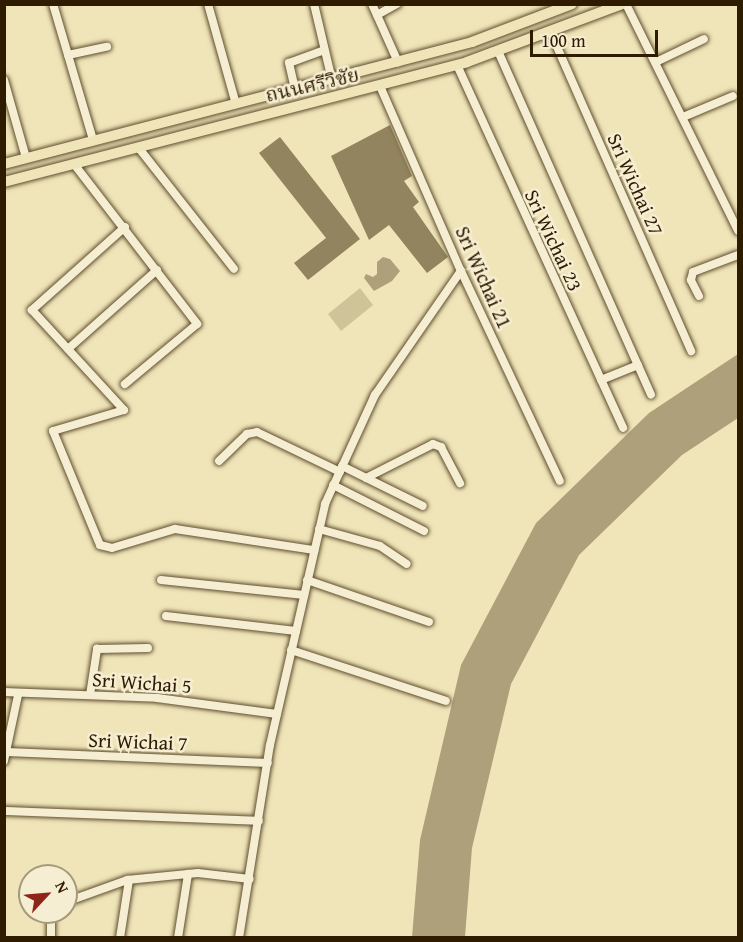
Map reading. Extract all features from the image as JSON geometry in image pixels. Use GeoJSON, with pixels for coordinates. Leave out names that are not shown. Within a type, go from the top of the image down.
{"type":"FeatureCollection","features":[{"type":"Feature","properties":{"kind":"main road","name":"ถนนศรีวิชัย"},"geometry":{"type":"LineString","coordinates":[[4,165],[472,42],[572,4]]}},
{"type":"Feature","properties":{"kind":"main road","name":"ถนนศรีวิชัย"},"geometry":{"type":"LineString","coordinates":[[4,182],[256,115],[457,65],[624,4]]}},
{"type":"Feature","properties":{"kind":"main road"},"geometry":{"type":"LineString","coordinates":[[251,100],[245,109],[256,115]]}},
{"type":"Feature","properties":{"kind":"main road"},"geometry":{"type":"LineString","coordinates":[[177,119],[186,124],[186,132],[182,136]]}},
{"type":"Feature","properties":{"kind":"street"},"geometry":{"type":"LineString","coordinates":[[53,4],[93,140]]}},
{"type":"Feature","properties":{"kind":"street"},"geometry":{"type":"LineString","coordinates":[[208,4],[236,104]]}},
{"type":"Feature","properties":{"kind":"street"},"geometry":{"type":"LineString","coordinates":[[314,4],[332,80]]}},
{"type":"Feature","properties":{"kind":"street"},"geometry":{"type":"LineString","coordinates":[[372,4],[398,62]]}},
{"type":"Feature","properties":{"kind":"street"},"geometry":{"type":"LineString","coordinates":[[376,15],[398,4]]}},
{"type":"Feature","properties":{"kind":"street"},"geometry":{"type":"LineString","coordinates":[[624,4],[735,217],[738,231]]}},
{"type":"Feature","properties":{"kind":"street","name":"Sri Wichai 27"},"geometry":{"type":"LineString","coordinates":[[550,31],[691,351]]}},
{"type":"Feature","properties":{"kind":"street"},"geometry":{"type":"LineString","coordinates":[[656,62],[704,39]]}},
{"type":"Feature","properties":{"kind":"street"},"geometry":{"type":"LineString","coordinates":[[68,55],[106,47]]}},
{"type":"Feature","properties":{"kind":"street"},"geometry":{"type":"LineString","coordinates":[[295,89],[290,63],[324,50]]}},
{"type":"Feature","properties":{"kind":"street"},"geometry":{"type":"LineString","coordinates":[[498,51],[651,395]]}},
{"type":"Feature","properties":{"kind":"street","name":"Sri Wichai 23"},"geometry":{"type":"LineString","coordinates":[[457,65],[622,428]]}},
{"type":"Feature","properties":{"kind":"street"},"geometry":{"type":"LineString","coordinates":[[4,80],[26,158]]}},
{"type":"Feature","properties":{"kind":"street","name":"Sri Wichai 21"},"geometry":{"type":"LineString","coordinates":[[380,86],[461,271],[560,481]]}},
{"type":"Feature","properties":{"kind":"street"},"geometry":{"type":"LineString","coordinates":[[682,117],[733,96]]}},
{"type":"Feature","properties":{"kind":"street"},"geometry":{"type":"LineString","coordinates":[[138,147],[234,269]]}},
{"type":"Feature","properties":{"kind":"street"},"geometry":{"type":"LineString","coordinates":[[74,164],[125,227],[197,324],[125,384]]}},
{"type":"Feature","properties":{"kind":"street"},"geometry":{"type":"LineString","coordinates":[[125,227],[32,310],[124,410],[52,431],[100,545],[112,548],[168,531],[189,530],[314,550]]}},
{"type":"Feature","properties":{"kind":"street"},"geometry":{"type":"LineString","coordinates":[[699,296],[691,280],[693,272],[738,255]]}},
{"type":"Feature","properties":{"kind":"street"},"geometry":{"type":"LineString","coordinates":[[68,349],[157,270]]}},
{"type":"Feature","properties":{"kind":"street"},"geometry":{"type":"LineString","coordinates":[[239,938],[268,763],[291,650],[319,529],[333,485],[375,395],[461,271]]}},
{"type":"Feature","properties":{"kind":"street"},"geometry":{"type":"LineString","coordinates":[[601,380],[638,365]]}},
{"type":"Feature","properties":{"kind":"street"},"geometry":{"type":"LineString","coordinates":[[219,461],[247,434],[256,432],[366,478],[423,506]]}},
{"type":"Feature","properties":{"kind":"street"},"geometry":{"type":"LineString","coordinates":[[366,478],[433,444],[441,447],[460,483]]}},
{"type":"Feature","properties":{"kind":"street"},"geometry":{"type":"LineString","coordinates":[[333,485],[424,531]]}},
{"type":"Feature","properties":{"kind":"street"},"geometry":{"type":"LineString","coordinates":[[319,529],[380,546],[407,564]]}},
{"type":"Feature","properties":{"kind":"street"},"geometry":{"type":"LineString","coordinates":[[307,579],[429,622]]}},
{"type":"Feature","properties":{"kind":"street"},"geometry":{"type":"LineString","coordinates":[[161,580],[304,595]]}},
{"type":"Feature","properties":{"kind":"street"},"geometry":{"type":"LineString","coordinates":[[166,616],[296,631]]}},
{"type":"Feature","properties":{"kind":"street"},"geometry":{"type":"LineString","coordinates":[[90,695],[97,649],[148,648]]}},
{"type":"Feature","properties":{"kind":"street"},"geometry":{"type":"LineString","coordinates":[[291,650],[446,701]]}},
{"type":"Feature","properties":{"kind":"street","name":"Sri Wichai 5"},"geometry":{"type":"LineString","coordinates":[[4,692],[18,695],[90,695],[182,700],[278,714]]}},
{"type":"Feature","properties":{"kind":"street"},"geometry":{"type":"LineString","coordinates":[[6,756],[18,695]]}},
{"type":"Feature","properties":{"kind":"street","name":"Sri Wichai 7"},"geometry":{"type":"LineString","coordinates":[[6,756],[268,763]]}},
{"type":"Feature","properties":{"kind":"street"},"geometry":{"type":"LineString","coordinates":[[4,811],[259,821]]}},
{"type":"Feature","properties":{"kind":"street"},"geometry":{"type":"LineString","coordinates":[[78,898],[129,880],[188,874],[250,879]]}},
{"type":"Feature","properties":{"kind":"street"},"geometry":{"type":"LineString","coordinates":[[178,938],[188,874]]}},
{"type":"Feature","properties":{"kind":"street"},"geometry":{"type":"LineString","coordinates":[[120,938],[129,880]]}},
{"type":"Feature","properties":{"kind":"shaded area"},"geometry":{"type":"Polygon","coordinates":[[[383,257],[390,259],[400,271],[392,281],[374,291],[364,278],[366,274],[373,277],[377,274],[377,262],[383,257]]]}},
{"type":"Feature","properties":{"kind":"shaded area"},"geometry":{"type":"Polygon","coordinates":[[[360,288],[373,305],[341,331],[328,314],[360,288]]]}},
{"type":"Feature","properties":{"kind":"shaded area"},"geometry":{"type":"Polygon","coordinates":[[[738,354],[738,418],[682,455],[579,555],[511,684],[472,848],[465,937],[412,937],[420,840],[461,665],[536,523],[649,413],[738,354]]]}},
{"type":"Feature","properties":{"kind":"building"},"geometry":{"type":"Polygon","coordinates":[[[390,125],[412,176],[404,181],[419,202],[413,207],[448,257],[427,273],[389,225],[369,240],[331,156],[390,125]]]}},
{"type":"Feature","properties":{"kind":"building"},"geometry":{"type":"Polygon","coordinates":[[[280,137],[360,239],[308,280],[294,263],[326,238],[259,153],[280,137]]]}}]}
